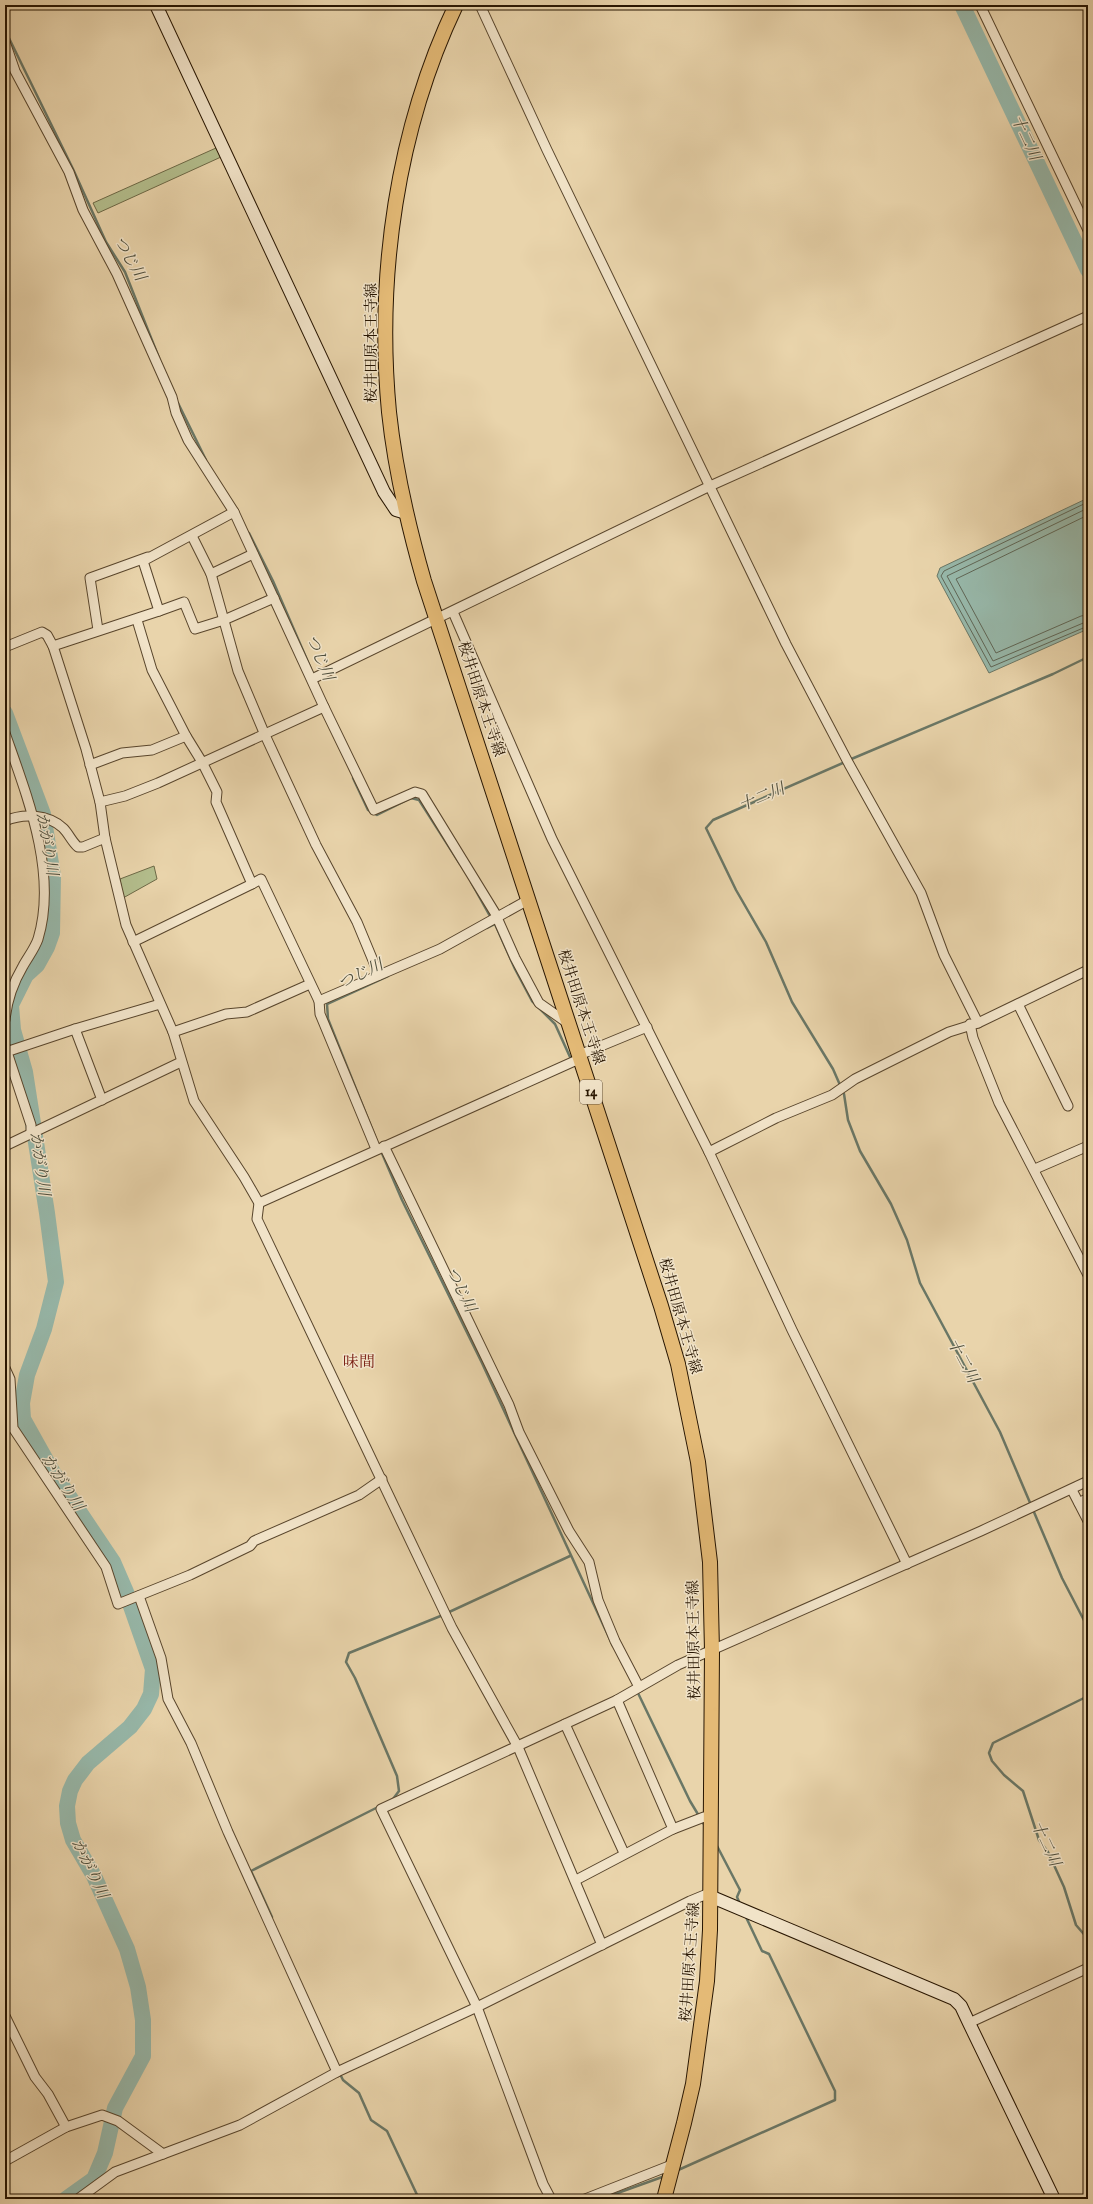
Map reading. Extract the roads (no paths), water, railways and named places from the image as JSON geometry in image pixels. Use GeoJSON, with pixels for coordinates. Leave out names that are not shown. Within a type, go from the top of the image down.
{"type":"FeatureCollection","features":[{"type":"Feature","properties":{"kind":"main road","name":"桜井田原本王寺線"},"geometry":{"type":"LineString","coordinates":[[456,5],[435,52],[415,115],[397,201],[388,269],[386,370],[389,413],[406,513],[424,580],[661,1306],[686,1398],[706,1512],[710,1562],[712,1651],[704,1818],[712,1896],[708,1981],[693,2084],[664,2199]]}},
{"type":"Feature","properties":{"kind":"street"},"geometry":{"type":"LineString","coordinates":[[156,5],[384,492],[396,510],[406,513]]}},
{"type":"Feature","properties":{"kind":"street"},"geometry":{"type":"LineString","coordinates":[[480,5],[547,150],[786,644],[849,764],[921,893],[944,956],[974,1024],[973,1038],[999,1103],[1035,1169],[1088,1275]]}},
{"type":"Feature","properties":{"kind":"street"},"geometry":{"type":"LineString","coordinates":[[980,5],[1088,230]]}},
{"type":"Feature","properties":{"kind":"street"},"geometry":{"type":"LineString","coordinates":[[5,42],[15,71],[69,172],[83,210],[117,274],[172,397],[176,413],[188,440],[234,512],[324,707],[374,810],[415,792],[422,794],[497,917],[515,958],[539,1003],[569,1024]]}},
{"type":"Feature","properties":{"kind":"street"},"geometry":{"type":"LineString","coordinates":[[312,679],[453,612],[710,486],[932,384],[1088,316]]}},
{"type":"Feature","properties":{"kind":"street"},"geometry":{"type":"LineString","coordinates":[[98,630],[90,578],[149,556],[192,536],[234,512]]}},
{"type":"Feature","properties":{"kind":"street"},"geometry":{"type":"LineString","coordinates":[[192,536],[211,574],[238,671],[265,735],[316,846],[357,922],[379,975]]}},
{"type":"Feature","properties":{"kind":"street"},"geometry":{"type":"LineString","coordinates":[[211,574],[253,554]]}},
{"type":"Feature","properties":{"kind":"street"},"geometry":{"type":"LineString","coordinates":[[149,556],[143,561],[159,611]]}},
{"type":"Feature","properties":{"kind":"street"},"geometry":{"type":"LineString","coordinates":[[53,646],[98,630],[137,620],[184,602],[195,629],[224,620],[274,598]]}},
{"type":"Feature","properties":{"kind":"street"},"geometry":{"type":"LineString","coordinates":[[453,612],[552,839],[709,1152],[795,1337],[907,1564]]}},
{"type":"Feature","properties":{"kind":"street"},"geometry":{"type":"LineString","coordinates":[[137,620],[152,670],[217,792],[216,802],[252,884]]}},
{"type":"Feature","properties":{"kind":"street"},"geometry":{"type":"LineString","coordinates":[[5,647],[42,632],[47,634],[53,646],[100,802],[105,838],[126,925],[173,1032],[194,1101],[244,1177],[258,1203],[257,1218],[452,1628],[518,1747],[576,1880],[602,1945]]}},
{"type":"Feature","properties":{"kind":"street"},"geometry":{"type":"LineString","coordinates":[[100,802],[125,796],[158,783],[324,707]]}},
{"type":"Feature","properties":{"kind":"street"},"geometry":{"type":"LineString","coordinates":[[5,733],[23,784],[43,862],[45,908],[38,941],[17,976],[7,999],[5,1020]]}},
{"type":"Feature","properties":{"kind":"street"},"geometry":{"type":"LineString","coordinates":[[90,765],[122,753],[152,750],[186,736]]}},
{"type":"Feature","properties":{"kind":"street"},"geometry":{"type":"LineString","coordinates":[[5,821],[22,815],[31,815],[53,821],[64,828],[78,847],[83,847],[105,838]]}},
{"type":"Feature","properties":{"kind":"street"},"geometry":{"type":"LineString","coordinates":[[133,942],[261,879],[319,1001],[320,1014],[380,1148],[509,1404],[519,1432],[569,1531],[589,1562],[598,1600],[615,1641],[639,1687]]}},
{"type":"Feature","properties":{"kind":"street"},"geometry":{"type":"LineString","coordinates":[[319,1001],[440,949],[528,900]]}},
{"type":"Feature","properties":{"kind":"street"},"geometry":{"type":"LineString","coordinates":[[709,1152],[776,1118],[832,1094],[855,1079],[949,1032],[974,1024],[1088,970]]}},
{"type":"Feature","properties":{"kind":"street"},"geometry":{"type":"LineString","coordinates":[[173,1032],[226,1014],[247,1012],[310,984]]}},
{"type":"Feature","properties":{"kind":"street"},"geometry":{"type":"LineString","coordinates":[[31,1134],[31,1125],[5,1049],[160,1004]]}},
{"type":"Feature","properties":{"kind":"street"},"geometry":{"type":"LineString","coordinates":[[1018,1004],[1068,1106]]}},
{"type":"Feature","properties":{"kind":"street"},"geometry":{"type":"LineString","coordinates":[[258,1203],[580,1057],[584,1053],[647,1027]]}},
{"type":"Feature","properties":{"kind":"street"},"geometry":{"type":"LineString","coordinates":[[75,1029],[102,1100]]}},
{"type":"Feature","properties":{"kind":"street"},"geometry":{"type":"LineString","coordinates":[[5,1146],[181,1062]]}},
{"type":"Feature","properties":{"kind":"street"},"geometry":{"type":"LineString","coordinates":[[1035,1169],[1088,1146]]}},
{"type":"Feature","properties":{"kind":"street"},"geometry":{"type":"LineString","coordinates":[[5,1368],[10,1379],[13,1428],[106,1567],[118,1604],[190,1575],[250,1546],[254,1541],[359,1495],[382,1479]]}},
{"type":"Feature","properties":{"kind":"street"},"geometry":{"type":"LineString","coordinates":[[551,2199],[543,2184],[477,2007],[381,1809],[617,1700],[678,1665],[1072,1490],[1088,1481]]}},
{"type":"Feature","properties":{"kind":"street"},"geometry":{"type":"LineString","coordinates":[[1072,1490],[1088,1521]]}},
{"type":"Feature","properties":{"kind":"street"},"geometry":{"type":"LineString","coordinates":[[1079,1502],[1088,1498]]}},
{"type":"Feature","properties":{"kind":"street"},"geometry":{"type":"LineString","coordinates":[[139,1596],[161,1658],[168,1699],[191,1743],[228,1832],[337,2072]]}},
{"type":"Feature","properties":{"kind":"street"},"geometry":{"type":"LineString","coordinates":[[617,1700],[673,1829]]}},
{"type":"Feature","properties":{"kind":"street"},"geometry":{"type":"LineString","coordinates":[[565,1724],[624,1853]]}},
{"type":"Feature","properties":{"kind":"street"},"geometry":{"type":"LineString","coordinates":[[576,1880],[624,1853],[673,1829],[704,1818]]}},
{"type":"Feature","properties":{"kind":"street"},"geometry":{"type":"LineString","coordinates":[[78,2199],[115,2172],[240,2125],[337,2072],[477,2007],[690,1901],[707,1894],[954,1999],[961,2006],[1054,2199]]}},
{"type":"Feature","properties":{"kind":"street"},"geometry":{"type":"LineString","coordinates":[[969,2023],[1088,1968]]}},
{"type":"Feature","properties":{"kind":"street"},"geometry":{"type":"LineString","coordinates":[[5,2016],[35,2077],[48,2094],[66,2127]]}},
{"type":"Feature","properties":{"kind":"street"},"geometry":{"type":"LineString","coordinates":[[5,2160],[66,2127],[105,2116],[118,2121],[163,2154]]}},
{"type":"Feature","properties":{"kind":"street"},"geometry":{"type":"LineString","coordinates":[[585,2199],[674,2164]]}},
{"type":"Feature","properties":{"kind":"water"},"geometry":{"type":"Polygon","coordinates":[[[1088,498],[1088,629],[989,673],[937,576],[940,568],[1088,498]]]}},
{"type":"Feature","properties":{"kind":"waterway","name":"十二川"},"geometry":{"type":"LineString","coordinates":[[962,5],[1088,270]]}},
{"type":"Feature","properties":{"kind":"waterway","name":"つじ川"},"geometry":{"type":"LineString","coordinates":[[5,30],[73,169],[106,242],[125,272],[159,358]]}},
{"type":"Feature","properties":{"kind":"waterway","name":"つじ川"},"geometry":{"type":"LineString","coordinates":[[178,403],[206,460]]}},
{"type":"Feature","properties":{"kind":"waterway","name":"つじ川"},"geometry":{"type":"LineString","coordinates":[[249,533],[273,581],[314,676]]}},
{"type":"Feature","properties":{"kind":"waterway","name":"十二川"},"geometry":{"type":"LineString","coordinates":[[849,760],[1053,674],[1088,657]]}},
{"type":"Feature","properties":{"kind":"waterway","name":"かがり川"},"geometry":{"type":"LineString","coordinates":[[5,713],[43,814],[53,876],[52,933],[47,947],[37,965],[26,975],[11,1005],[13,1030],[25,1072],[56,1282],[44,1329],[27,1375],[22,1403],[23,1419],[52,1471],[113,1562],[126,1592],[153,1669],[151,1694],[144,1709],[130,1727],[88,1763],[75,1780],[70,1791],[67,1806],[68,1823],[73,1840],[94,1876],[127,1949],[138,1987],[143,2020],[143,2056],[115,2108],[105,2153],[94,2179],[66,2199]]}},
{"type":"Feature","properties":{"kind":"waterway","name":"十二川"},"geometry":{"type":"LineString","coordinates":[[840,1085],[833,1069],[792,1002],[766,942],[736,890],[706,828],[713,820],[845,762]]}},
{"type":"Feature","properties":{"kind":"waterway","name":"つじ川"},"geometry":{"type":"LineString","coordinates":[[353,778],[368,810],[377,815],[411,798],[419,800],[460,864]]}},
{"type":"Feature","properties":{"kind":"waterway","name":"つじ川"},"geometry":{"type":"LineString","coordinates":[[471,882],[491,918]]}},
{"type":"Feature","properties":{"kind":"waterway"},"geometry":{"type":"LineString","coordinates":[[495,924],[515,969],[532,1001],[555,1024],[570,1057]]}},
{"type":"Feature","properties":{"kind":"waterway","name":"つじ川"},"geometry":{"type":"LineString","coordinates":[[487,928],[495,924]]}},
{"type":"Feature","properties":{"kind":"waterway","name":"つじ川"},"geometry":{"type":"LineString","coordinates":[[376,1139],[328,1019],[327,1004],[388,976]]}},
{"type":"Feature","properties":{"kind":"waterway","name":"十二川"},"geometry":{"type":"LineString","coordinates":[[844,1094],[848,1120],[860,1151],[891,1204],[907,1240],[920,1283],[1000,1432],[1062,1578],[1088,1628]]}},
{"type":"Feature","properties":{"kind":"waterway","name":"つじ川"},"geometry":{"type":"LineString","coordinates":[[381,1151],[402,1200],[482,1363],[613,1646]]}},
{"type":"Feature","properties":{"kind":"waterway"},"geometry":{"type":"LineString","coordinates":[[447,1613],[570,1556]]}},
{"type":"Feature","properties":{"kind":"waterway"},"geometry":{"type":"LineString","coordinates":[[393,1799],[399,1791],[397,1776],[355,1678],[346,1662],[349,1653],[443,1615]]}},
{"type":"Feature","properties":{"kind":"waterway"},"geometry":{"type":"LineString","coordinates":[[637,1691],[690,1801],[705,1826]]}},
{"type":"Feature","properties":{"kind":"waterway","name":"十二川"},"geometry":{"type":"LineString","coordinates":[[1088,1696],[993,1743],[989,1753],[992,1761],[1004,1775],[1023,1791],[1039,1840],[1048,1852],[1064,1887],[1076,1925],[1088,1939]]}},
{"type":"Feature","properties":{"kind":"waterway"},"geometry":{"type":"LineString","coordinates":[[272,1917],[251,1871],[380,1806]]}},
{"type":"Feature","properties":{"kind":"waterway"},"geometry":{"type":"LineString","coordinates":[[716,1844],[740,1890],[737,1897],[740,1904]]}},
{"type":"Feature","properties":{"kind":"waterway"},"geometry":{"type":"LineString","coordinates":[[676,2171],[835,2100],[835,2091],[769,1954],[762,1951],[745,1915]]}},
{"type":"Feature","properties":{"kind":"waterway"},"geometry":{"type":"LineString","coordinates":[[339,2072],[343,2080],[359,2093],[371,2120],[387,2131],[419,2199]]}},
{"type":"Feature","properties":{"kind":"waterway"},"geometry":{"type":"LineString","coordinates":[[601,2199],[665,2176]]}},
{"type":"Feature","properties":{"kind":"district","name":"味間"},"geometry":{"type":"Point","coordinates":[359,1363]}}]}
